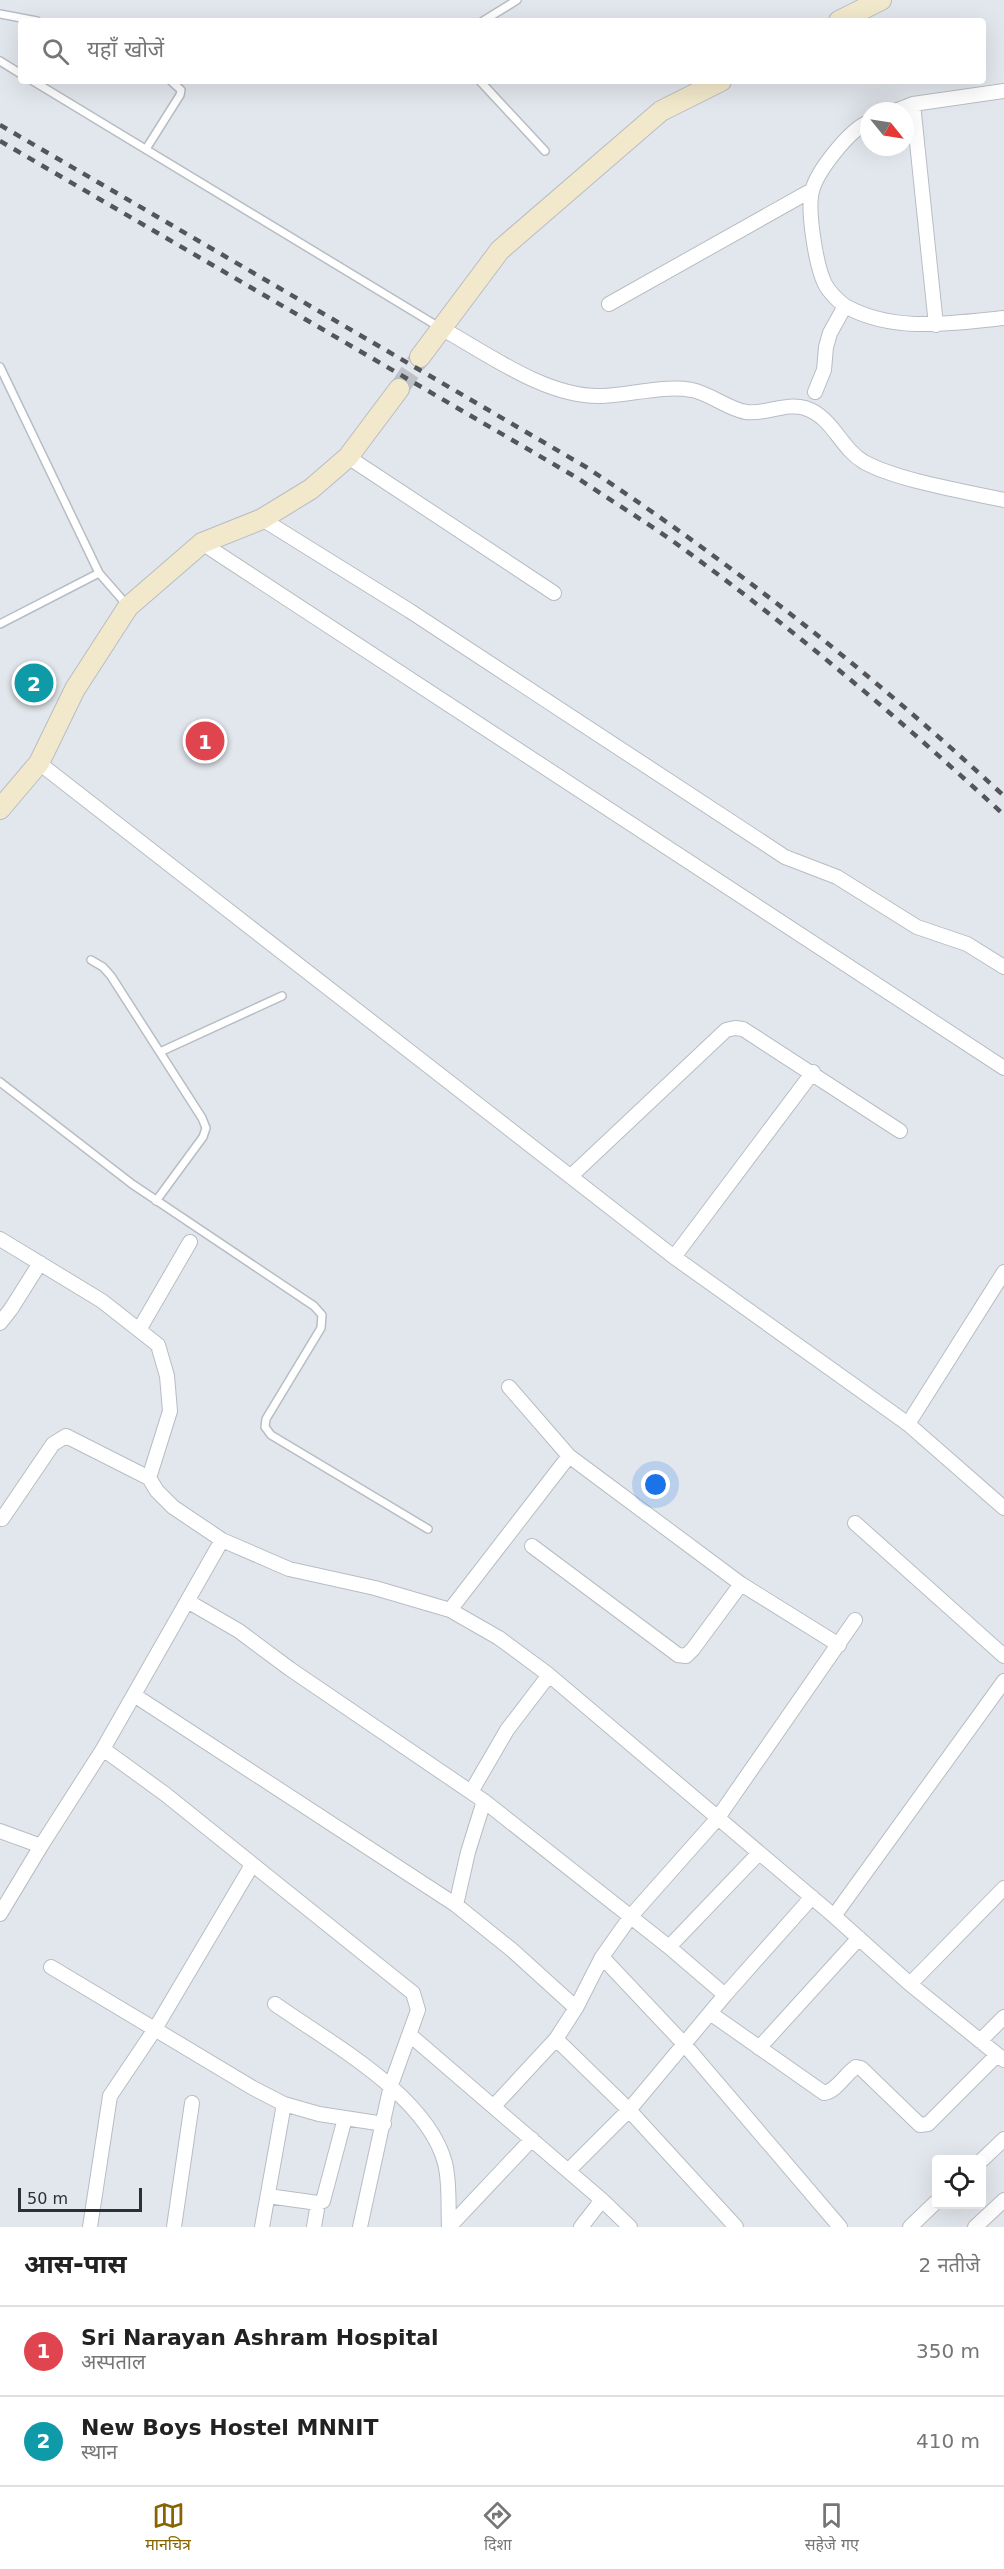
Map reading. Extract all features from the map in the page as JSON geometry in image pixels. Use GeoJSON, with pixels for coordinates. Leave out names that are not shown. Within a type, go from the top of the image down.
{"type":"FeatureCollection","features":[{"type":"Feature","properties":{"kind":"street"},"geometry":{"type":"LineString","coordinates":[[845,18],[881,0]]}},
{"type":"Feature","properties":{"kind":"street"},"geometry":{"type":"LineString","coordinates":[[420,357],[500,250],[662,111],[715,84]]}},
{"type":"Feature","properties":{"kind":"street"},"geometry":{"type":"LineString","coordinates":[[914,104],[1004,91]]}},
{"type":"Feature","properties":{"kind":"street"},"geometry":{"type":"LineString","coordinates":[[914,114],[936,325]]}},
{"type":"Feature","properties":{"kind":"street"},"geometry":{"type":"LineString","coordinates":[[860,126],[831,156],[812,190],[809,221],[825,284],[845,306],[883,321],[936,325],[1004,318]]}},
{"type":"Feature","properties":{"kind":"street"},"geometry":{"type":"LineString","coordinates":[[609,304],[812,190]]}},
{"type":"Feature","properties":{"kind":"street"},"geometry":{"type":"LineString","coordinates":[[815,392],[824,370],[826,346],[830,333],[845,306]]}},
{"type":"Feature","properties":{"kind":"street"},"geometry":{"type":"LineString","coordinates":[[441,328],[551,388],[575,395],[601,396],[675,388],[708,395],[743,412],[755,413],[769,409],[802,407],[827,421],[849,451],[879,469],[1004,500]]}},
{"type":"Feature","properties":{"kind":"street"},"geometry":{"type":"LineString","coordinates":[[0,809],[39,762],[75,689],[128,607],[202,543],[262,519],[311,489],[348,457],[399,389]]}},
{"type":"Feature","properties":{"kind":"street"},"geometry":{"type":"LineString","coordinates":[[348,457],[554,593]]}},
{"type":"Feature","properties":{"kind":"street"},"geometry":{"type":"LineString","coordinates":[[262,519],[410,611],[785,857],[837,877],[918,927],[967,944],[1004,967]]}},
{"type":"Feature","properties":{"kind":"street"},"geometry":{"type":"LineString","coordinates":[[202,543],[1004,1068]]}},
{"type":"Feature","properties":{"kind":"street"},"geometry":{"type":"LineString","coordinates":[[39,762],[674,1257],[908,1424],[1004,1508]]}},
{"type":"Feature","properties":{"kind":"street"},"geometry":{"type":"LineString","coordinates":[[571,1176],[726,1030],[735,1028],[743,1029],[813,1072],[900,1131]]}},
{"type":"Feature","properties":{"kind":"street"},"geometry":{"type":"LineString","coordinates":[[674,1257],[813,1072]]}},
{"type":"Feature","properties":{"kind":"street"},"geometry":{"type":"LineString","coordinates":[[0,1239],[102,1301],[158,1345],[167,1376],[170,1411],[149,1478]]}},
{"type":"Feature","properties":{"kind":"street"},"geometry":{"type":"LineString","coordinates":[[140,1330],[190,1242]]}},
{"type":"Feature","properties":{"kind":"street"},"geometry":{"type":"LineString","coordinates":[[0,1323],[39,1263]]}},
{"type":"Feature","properties":{"kind":"street"},"geometry":{"type":"LineString","coordinates":[[908,1424],[1004,1272]]}},
{"type":"Feature","properties":{"kind":"street"},"geometry":{"type":"LineString","coordinates":[[509,1387],[569,1456],[741,1584],[839,1645]]}},
{"type":"Feature","properties":{"kind":"street"},"geometry":{"type":"LineString","coordinates":[[2,1519],[53,1444],[66,1436],[149,1478],[157,1491],[173,1508],[222,1540],[289,1569],[375,1588],[450,1610],[499,1638],[549,1675],[812,1897],[910,1984],[1000,2057],[928,2124],[920,2125],[861,2068],[855,2067],[830,2092],[825,2093],[710,2013]]}},
{"type":"Feature","properties":{"kind":"street"},"geometry":{"type":"LineString","coordinates":[[450,1610],[569,1456]]}},
{"type":"Feature","properties":{"kind":"street"},"geometry":{"type":"LineString","coordinates":[[855,1523],[1004,1656]]}},
{"type":"Feature","properties":{"kind":"street"},"geometry":{"type":"LineString","coordinates":[[0,1914],[104,1749],[222,1540]]}},
{"type":"Feature","properties":{"kind":"street"},"geometry":{"type":"LineString","coordinates":[[532,1546],[678,1655],[686,1656],[693,1649],[741,1584]]}},
{"type":"Feature","properties":{"kind":"street"},"geometry":{"type":"LineString","coordinates":[[189,1602],[239,1630],[300,1675],[484,1801],[631,1916],[725,1995]]}},
{"type":"Feature","properties":{"kind":"street"},"geometry":{"type":"LineString","coordinates":[[494,2106],[556,2039],[576,2008],[602,1957],[631,1916],[717,1819],[855,1620]]}},
{"type":"Feature","properties":{"kind":"street"},"geometry":{"type":"LineString","coordinates":[[471,1792],[507,1730],[549,1675]]}},
{"type":"Feature","properties":{"kind":"street"},"geometry":{"type":"LineString","coordinates":[[834,1916],[1004,1681]]}},
{"type":"Feature","properties":{"kind":"street"},"geometry":{"type":"LineString","coordinates":[[134,1695],[456,1905],[512,1950],[576,2008]]}},
{"type":"Feature","properties":{"kind":"street"},"geometry":{"type":"LineString","coordinates":[[104,1749],[165,1794],[413,1993],[418,2010],[391,2085],[360,2227]]}},
{"type":"Feature","properties":{"kind":"street"},"geometry":{"type":"LineString","coordinates":[[456,1905],[468,1852],[484,1801]]}},
{"type":"Feature","properties":{"kind":"street"},"geometry":{"type":"LineString","coordinates":[[0,1830],[41,1846]]}},
{"type":"Feature","properties":{"kind":"street"},"geometry":{"type":"LineString","coordinates":[[669,1947],[759,1853]]}},
{"type":"Feature","properties":{"kind":"street"},"geometry":{"type":"LineString","coordinates":[[90,2227],[110,2096],[155,2029],[252,1865]]}},
{"type":"Feature","properties":{"kind":"street"},"geometry":{"type":"LineString","coordinates":[[910,1984],[1004,1888]]}},
{"type":"Feature","properties":{"kind":"street"},"geometry":{"type":"LineString","coordinates":[[568,2171],[628,2110],[812,1897]]}},
{"type":"Feature","properties":{"kind":"street"},"geometry":{"type":"LineString","coordinates":[[759,2048],[859,1938]]}},
{"type":"Feature","properties":{"kind":"street"},"geometry":{"type":"LineString","coordinates":[[602,1957],[684,2044],[840,2227]]}},
{"type":"Feature","properties":{"kind":"street"},"geometry":{"type":"LineString","coordinates":[[51,1967],[284,2104],[384,2124]]}},
{"type":"Feature","properties":{"kind":"street"},"geometry":{"type":"LineString","coordinates":[[275,2004],[391,2085],[432,2131],[446,2165],[449,2227]]}},
{"type":"Feature","properties":{"kind":"street"},"geometry":{"type":"LineString","coordinates":[[980,2041],[1004,2017]]}},
{"type":"Feature","properties":{"kind":"street"},"geometry":{"type":"LineString","coordinates":[[410,2035],[602,2200],[630,2227]]}},
{"type":"Feature","properties":{"kind":"street"},"geometry":{"type":"LineString","coordinates":[[556,2039],[628,2110],[736,2227]]}},
{"type":"Feature","properties":{"kind":"street"},"geometry":{"type":"LineString","coordinates":[[174,2227],[192,2103]]}},
{"type":"Feature","properties":{"kind":"street"},"geometry":{"type":"LineString","coordinates":[[262,2227],[284,2104]]}},
{"type":"Feature","properties":{"kind":"street"},"geometry":{"type":"LineString","coordinates":[[268,2196],[318,2203],[323,2201],[345,2118]]}},
{"type":"Feature","properties":{"kind":"street"},"geometry":{"type":"LineString","coordinates":[[449,2227],[531,2139]]}},
{"type":"Feature","properties":{"kind":"street"},"geometry":{"type":"LineString","coordinates":[[986,2155],[1004,2139]]}},
{"type":"Feature","properties":{"kind":"street"},"geometry":{"type":"LineString","coordinates":[[581,2227],[602,2200]]}},
{"type":"Feature","properties":{"kind":"street"},"geometry":{"type":"LineString","coordinates":[[975,2227],[1004,2200]]}},
{"type":"Feature","properties":{"kind":"street"},"geometry":{"type":"LineString","coordinates":[[314,2227],[318,2203]]}},
{"type":"Feature","properties":{"kind":"street"},"geometry":{"type":"LineString","coordinates":[[910,2227],[932,2206]]}},
{"type":"Feature","properties":{"kind":"lane"},"geometry":{"type":"LineString","coordinates":[[488,18],[517,0]]}},
{"type":"Feature","properties":{"kind":"lane"},"geometry":{"type":"LineString","coordinates":[[0,14],[21,18]]}},
{"type":"Feature","properties":{"kind":"lane"},"geometry":{"type":"LineString","coordinates":[[0,61],[18,72]]}},
{"type":"Feature","properties":{"kind":"lane"},"geometry":{"type":"LineString","coordinates":[[38,84],[441,328]]}},
{"type":"Feature","properties":{"kind":"lane"},"geometry":{"type":"LineString","coordinates":[[146,149],[180,95],[181,90],[176,84]]}},
{"type":"Feature","properties":{"kind":"lane"},"geometry":{"type":"LineString","coordinates":[[483,84],[545,151]]}},
{"type":"Feature","properties":{"kind":"lane"},"geometry":{"type":"LineString","coordinates":[[0,367],[99,573],[128,607]]}},
{"type":"Feature","properties":{"kind":"lane"},"geometry":{"type":"LineString","coordinates":[[0,624],[99,573]]}},
{"type":"Feature","properties":{"kind":"lane"},"geometry":{"type":"LineString","coordinates":[[91,960],[103,967],[111,976],[206,1128],[203,1137],[156,1201]]}},
{"type":"Feature","properties":{"kind":"lane"},"geometry":{"type":"LineString","coordinates":[[160,1052],[282,996]]}},
{"type":"Feature","properties":{"kind":"lane"},"geometry":{"type":"LineString","coordinates":[[0,1082],[156,1201],[314,1306],[322,1315],[321,1328],[266,1419],[265,1427],[271,1435],[428,1529]]}},
{"type":"Feature","properties":{"kind":"tunnel"},"geometry":{"type":"LineString","coordinates":[[399,389],[420,357]]}},
{"type":"Feature","properties":{"kind":"railway"},"geometry":{"type":"LineString","coordinates":[[0,125],[586,467],[696,543],[802,623],[904,707],[1004,796]]}},
{"type":"Feature","properties":{"kind":"railway"},"geometry":{"type":"LineString","coordinates":[[0,141],[579,479],[674,542],[802,640],[884,708],[1004,815]]}},
{"type":"Feature","properties":{"kind":"place","name":"New Boys Hostel MNNIT"},"geometry":{"type":"Point","coordinates":[34,683]}},
{"type":"Feature","properties":{"kind":"place","name":"Sri Narayan Ashram Hospital"},"geometry":{"type":"Point","coordinates":[205,741]}}]}
